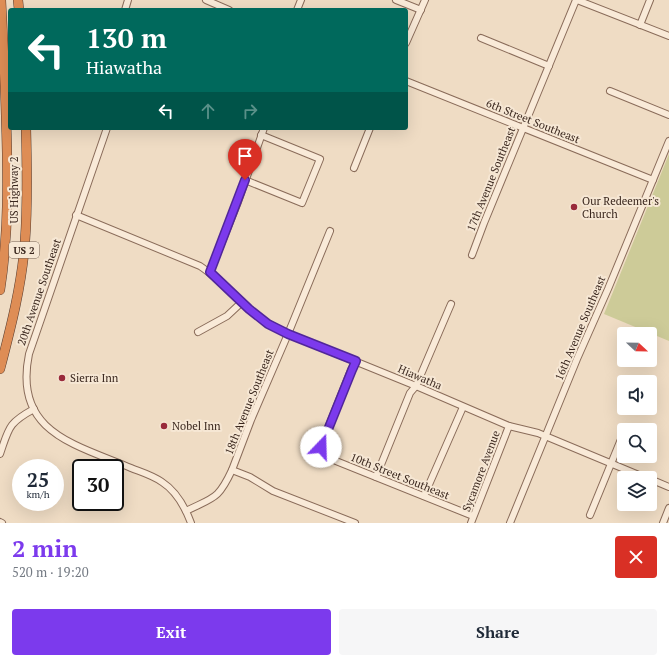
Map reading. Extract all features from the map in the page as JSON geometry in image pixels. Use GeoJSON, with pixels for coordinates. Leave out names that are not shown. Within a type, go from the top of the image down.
{"type":"FeatureCollection","features":[{"type":"Feature","properties":{"kind":"highway","name":"US Highway 2"},"geometry":{"type":"LineString","coordinates":[[0,290],[4,264],[8,178],[1,0]]}},
{"type":"Feature","properties":{"kind":"highway","name":"US Highway 2"},"geometry":{"type":"LineString","coordinates":[[0,370],[17,297],[25,242],[26,130]]}},
{"type":"Feature","properties":{"kind":"street"},"geometry":{"type":"LineString","coordinates":[[206,0],[224,8]]}},
{"type":"Feature","properties":{"kind":"street"},"geometry":{"type":"LineString","coordinates":[[396,0],[421,10]]}},
{"type":"Feature","properties":{"kind":"street"},"geometry":{"type":"LineString","coordinates":[[408,39],[425,0]]}},
{"type":"Feature","properties":{"kind":"street"},"geometry":{"type":"LineString","coordinates":[[576,0],[669,36]]}},
{"type":"Feature","properties":{"kind":"street","name":"17th Avenue Southeast"},"geometry":{"type":"LineString","coordinates":[[472,255],[576,0]]}},
{"type":"Feature","properties":{"kind":"street"},"geometry":{"type":"LineString","coordinates":[[640,25],[650,0]]}},
{"type":"Feature","properties":{"kind":"street"},"geometry":{"type":"LineString","coordinates":[[481,38],[549,66]]}},
{"type":"Feature","properties":{"kind":"street","name":"6th Street Southeast"},"geometry":{"type":"LineString","coordinates":[[408,82],[653,180]]}},
{"type":"Feature","properties":{"kind":"street"},"geometry":{"type":"LineString","coordinates":[[610,91],[669,115]]}},
{"type":"Feature","properties":{"kind":"street","name":"20th Avenue Southeast"},"geometry":{"type":"LineString","coordinates":[[34,409],[26,388],[25,378],[29,354],[105,130]]}},
{"type":"Feature","properties":{"kind":"street"},"geometry":{"type":"LineString","coordinates":[[210,272],[263,130]]}},
{"type":"Feature","properties":{"kind":"street"},"geometry":{"type":"LineString","coordinates":[[354,168],[369,130]]}},
{"type":"Feature","properties":{"kind":"street"},"geometry":{"type":"LineString","coordinates":[[245,180],[302,203],[320,159],[261,135]]}},
{"type":"Feature","properties":{"kind":"street","name":"16th Avenue Southeast"},"geometry":{"type":"LineString","coordinates":[[510,523],[669,141]]}},
{"type":"Feature","properties":{"kind":"street","name":"Hiawatha"},"geometry":{"type":"LineString","coordinates":[[76,215],[189,261],[210,272],[268,324],[288,334],[356,361],[509,426],[532,431],[630,471]]}},
{"type":"Feature","properties":{"kind":"street","name":"18th Avenue Southeast"},"geometry":{"type":"LineString","coordinates":[[186,511],[214,497],[220,492],[225,484],[330,231]]}},
{"type":"Feature","properties":{"kind":"street"},"geometry":{"type":"LineString","coordinates":[[198,332],[227,316],[242,302]]}},
{"type":"Feature","properties":{"kind":"street"},"geometry":{"type":"LineString","coordinates":[[376,477],[410,393],[416,386],[451,304]]}},
{"type":"Feature","properties":{"kind":"street","name":"10th Street Southeast"},"geometry":{"type":"LineString","coordinates":[[356,361],[325,436],[321,451],[326,457],[473,516]]}},
{"type":"Feature","properties":{"kind":"street"},"geometry":{"type":"LineString","coordinates":[[424,496],[463,407]]}},
{"type":"Feature","properties":{"kind":"street"},"geometry":{"type":"LineString","coordinates":[[0,454],[10,426],[21,416],[34,409],[50,430],[66,441],[162,482],[177,496],[191,523]]}},
{"type":"Feature","properties":{"kind":"street","name":"Sycamore Avenue"},"geometry":{"type":"LineString","coordinates":[[471,523],[509,426]]}},
{"type":"Feature","properties":{"kind":"street"},"geometry":{"type":"LineString","coordinates":[[590,515],[617,449]]}},
{"type":"Feature","properties":{"kind":"street","name":"18th Avenue Southeast"},"geometry":{"type":"LineString","coordinates":[[232,470],[273,491],[355,523]]}},
{"type":"Feature","properties":{"kind":"street"},"geometry":{"type":"LineString","coordinates":[[657,483],[669,487]]}},
{"type":"Feature","properties":{"kind":"street"},"geometry":{"type":"LineString","coordinates":[[663,523],[669,508]]}},
{"type":"Feature","properties":{"kind":"shaded area"},"geometry":{"type":"Polygon","coordinates":[[[669,154],[669,341],[657,336],[657,327],[635,327],[604,314],[669,154]]]}},
{"type":"Feature","properties":{"kind":"place","name":"Our Redeemer's Church"},"geometry":{"type":"Point","coordinates":[574,207]}},
{"type":"Feature","properties":{"kind":"place","name":"Sierra Inn"},"geometry":{"type":"Point","coordinates":[62,378]}},
{"type":"Feature","properties":{"kind":"place","name":"Nobel Inn"},"geometry":{"type":"Point","coordinates":[164,426]}},
{"type":"Feature","properties":{"kind":"route"},"geometry":{"type":"LineString","coordinates":[[245,180],[233,215],[210,272],[249,309],[268,324],[288,334],[356,361],[321,447]]}}]}
